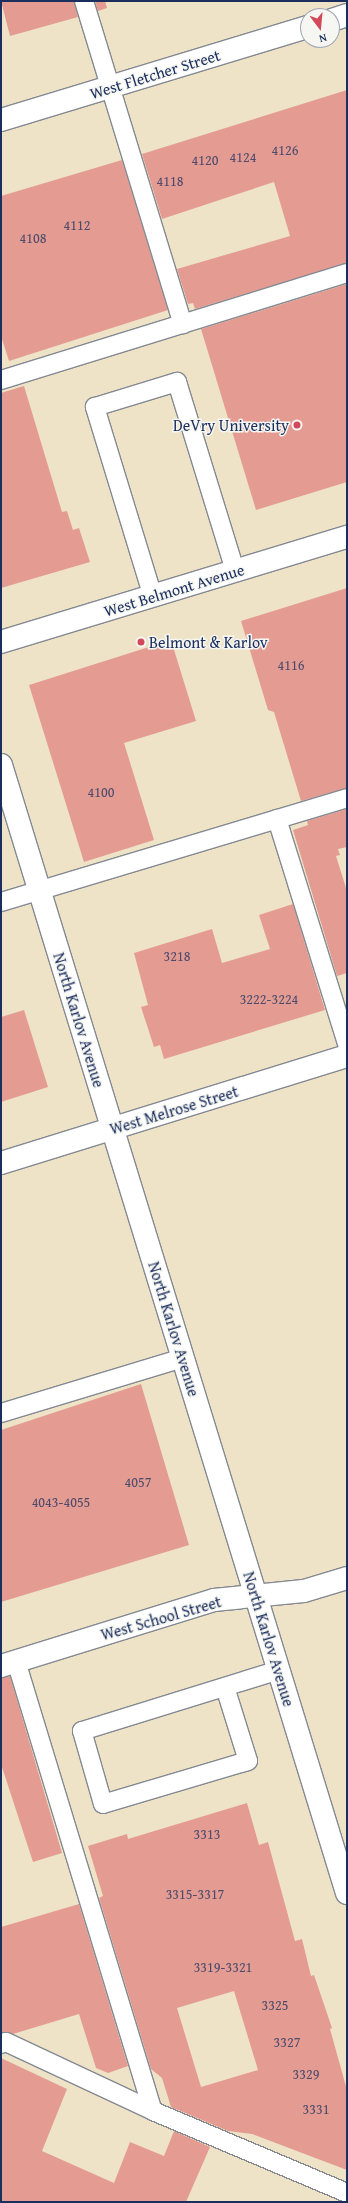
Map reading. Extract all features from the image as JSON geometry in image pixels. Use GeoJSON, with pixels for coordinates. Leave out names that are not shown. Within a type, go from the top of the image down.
{"type":"FeatureCollection","features":[{"type":"Feature","properties":{"kind":"street","name":"West Fletcher Street"},"geometry":{"type":"LineString","coordinates":[[1,120],[300,29]]}},
{"type":"Feature","properties":{"kind":"street","name":"West Belmont Avenue"},"geometry":{"type":"LineString","coordinates":[[1,642],[347,537]]}},
{"type":"Feature","properties":{"kind":"street","name":"North Karlov Avenue"},"geometry":{"type":"LineString","coordinates":[[1,765],[347,1893]]}},
{"type":"Feature","properties":{"kind":"street","name":"West Melrose Street"},"geometry":{"type":"LineString","coordinates":[[1,1163],[347,1056]]}},
{"type":"Feature","properties":{"kind":"street","name":"West School Street"},"geometry":{"type":"LineString","coordinates":[[8,1664],[214,1600],[304,1591],[347,1578]]}},
{"type":"Feature","properties":{"kind":"lane"},"geometry":{"type":"LineString","coordinates":[[84,1],[183,324]]}},
{"type":"Feature","properties":{"kind":"lane"},"geometry":{"type":"LineString","coordinates":[[1,380],[347,273]]}},
{"type":"Feature","properties":{"kind":"lane"},"geometry":{"type":"LineString","coordinates":[[153,597],[95,407],[177,382],[235,571]]}},
{"type":"Feature","properties":{"kind":"lane"},"geometry":{"type":"LineString","coordinates":[[1,902],[347,798]]}},
{"type":"Feature","properties":{"kind":"lane"},"geometry":{"type":"LineString","coordinates":[[277,819],[347,1044]]}},
{"type":"Feature","properties":{"kind":"lane"},"geometry":{"type":"LineString","coordinates":[[1,1413],[183,1358]]}},
{"type":"Feature","properties":{"kind":"lane"},"geometry":{"type":"LineString","coordinates":[[8,1664],[153,2111]]}},
{"type":"Feature","properties":{"kind":"lane"},"geometry":{"type":"LineString","coordinates":[[225,1687],[248,1761],[103,1804],[82,1731],[279,1670]]}},
{"type":"Feature","properties":{"kind":"lane"},"geometry":{"type":"LineString","coordinates":[[1,2044],[6,2042],[153,2111],[347,2193]]}},
{"type":"Feature","properties":{"kind":"building"},"geometry":{"type":"Polygon","coordinates":[[[1,1],[74,1],[78,17],[10,36],[1,1]]]}},
{"type":"Feature","properties":{"kind":"building"},"geometry":{"type":"Polygon","coordinates":[[[95,1],[105,1],[107,8],[98,11],[95,1]]]}},
{"type":"Feature","properties":{"kind":"building"},"geometry":{"type":"Polygon","coordinates":[[[347,90],[347,263],[195,309],[193,303],[188,304],[177,269],[290,236],[274,182],[162,219],[142,154],[347,90]]]}},
{"type":"Feature","properties":{"kind":"building"},"geometry":{"type":"Polygon","coordinates":[[[122,160],[168,310],[9,361],[1,336],[1,196],[122,160]]]}},
{"type":"Feature","properties":{"kind":"building"},"geometry":{"type":"Polygon","coordinates":[[[347,284],[347,482],[256,510],[201,329],[347,284]]]}},
{"type":"Feature","properties":{"kind":"building"},"geometry":{"type":"Polygon","coordinates":[[[24,386],[62,512],[67,511],[73,530],[79,528],[90,562],[1,588],[1,393],[24,386]]]}},
{"type":"Feature","properties":{"kind":"building"},"geometry":{"type":"Polygon","coordinates":[[[347,588],[347,788],[301,801],[274,712],[268,710],[241,621],[347,588]]]}},
{"type":"Feature","properties":{"kind":"building"},"geometry":{"type":"Polygon","coordinates":[[[171,640],[196,721],[124,743],[154,840],[84,862],[29,685],[171,640]]]}},
{"type":"Feature","properties":{"kind":"building"},"geometry":{"type":"Polygon","coordinates":[[[347,809],[347,847],[338,849],[340,855],[336,856],[347,891],[347,973],[337,976],[293,830],[308,825],[307,821],[347,809]]]}},
{"type":"Feature","properties":{"kind":"building"},"geometry":{"type":"Polygon","coordinates":[[[293,904],[325,1010],[164,1059],[160,1045],[154,1047],[141,1007],[148,1005],[134,953],[212,929],[222,963],[270,949],[259,915],[293,904]]]}},
{"type":"Feature","properties":{"kind":"building"},"geometry":{"type":"Polygon","coordinates":[[[24,1010],[48,1087],[1,1102],[1,1017],[24,1010]]]}},
{"type":"Feature","properties":{"kind":"building"},"geometry":{"type":"Polygon","coordinates":[[[141,1384],[189,1545],[1,1602],[1,1430],[141,1384]]]}},
{"type":"Feature","properties":{"kind":"building"},"geometry":{"type":"Polygon","coordinates":[[[10,1676],[62,1853],[33,1862],[1,1764],[1,1678],[10,1676]]]}},
{"type":"Feature","properties":{"kind":"building"},"geometry":{"type":"Polygon","coordinates":[[[247,1803],[259,1845],[268,1842],[295,1941],[302,1939],[311,1976],[314,1975],[332,2028],[330,2029],[347,2090],[347,2170],[252,2134],[228,2131],[171,2107],[162,2078],[151,2069],[99,1898],[103,1896],[88,1846],[127,1834],[128,1839],[247,1803]],[[234,1991],[177,2008],[201,2087],[258,2070],[234,1991]]]}},
{"type":"Feature","properties":{"kind":"building"},"geometry":{"type":"Polygon","coordinates":[[[79,1904],[128,2066],[108,2073],[96,2068],[79,2014],[13,2034],[1,2033],[1,1927],[79,1904]]]}},
{"type":"Feature","properties":{"kind":"building"},"geometry":{"type":"Polygon","coordinates":[[[1,2058],[67,2089],[42,2151],[114,2183],[130,2142],[164,2156],[174,2131],[210,2147],[186,2202],[1,2202],[1,2058]]]}},
{"type":"Feature","properties":{"kind":"place","name":"DeVry University"},"geometry":{"type":"Point","coordinates":[297,425]}},
{"type":"Feature","properties":{"kind":"place","name":"Belmont & Karlov"},"geometry":{"type":"Point","coordinates":[141,642]}}]}
